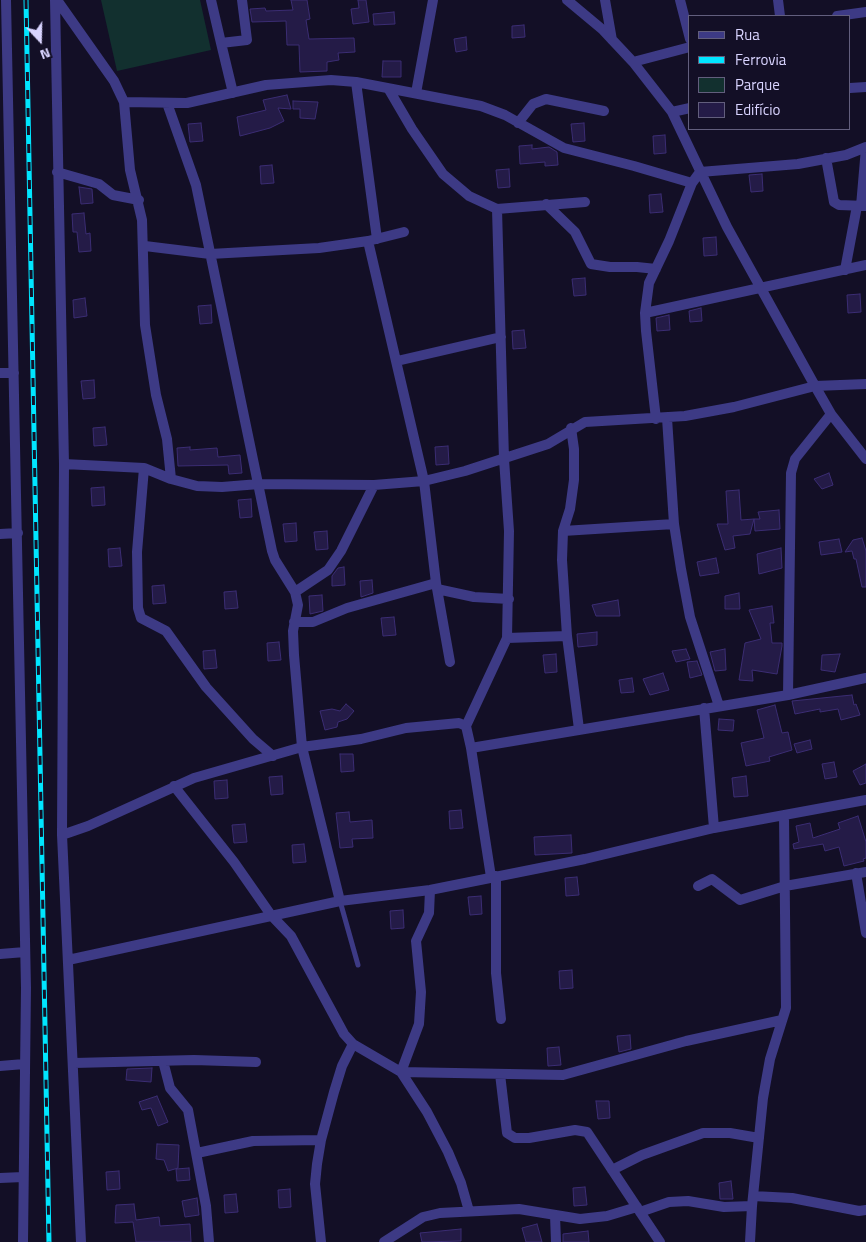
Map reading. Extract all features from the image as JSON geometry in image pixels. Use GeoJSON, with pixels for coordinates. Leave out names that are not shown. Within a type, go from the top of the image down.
{"type":"FeatureCollection","features":[{"type":"Feature","properties":{"kind":"street"},"geometry":{"type":"LineString","coordinates":[[6,0],[25,952],[23,1242]]}},
{"type":"Feature","properties":{"kind":"street"},"geometry":{"type":"LineString","coordinates":[[56,0],[114,81],[124,102],[130,170],[138,200],[145,246],[144,325],[156,395],[167,439],[171,479]]}},
{"type":"Feature","properties":{"kind":"street"},"geometry":{"type":"LineString","coordinates":[[56,0],[57,172],[64,464],[62,835],[81,1242]]}},
{"type":"Feature","properties":{"kind":"street"},"geometry":{"type":"LineString","coordinates":[[211,0],[233,93]]}},
{"type":"Feature","properties":{"kind":"street"},"geometry":{"type":"LineString","coordinates":[[222,43],[247,40],[242,0]]}},
{"type":"Feature","properties":{"kind":"street"},"geometry":{"type":"LineString","coordinates":[[416,93],[433,0]]}},
{"type":"Feature","properties":{"kind":"street"},"geometry":{"type":"LineString","coordinates":[[567,0],[603,30],[633,62],[672,112],[700,172],[815,386],[831,414],[866,459]]}},
{"type":"Feature","properties":{"kind":"street"},"geometry":{"type":"LineString","coordinates":[[605,0],[612,41]]}},
{"type":"Feature","properties":{"kind":"street"},"geometry":{"type":"LineString","coordinates":[[680,0],[688,31]]}},
{"type":"Feature","properties":{"kind":"street"},"geometry":{"type":"LineString","coordinates":[[778,0],[780,15]]}},
{"type":"Feature","properties":{"kind":"street"},"geometry":{"type":"LineString","coordinates":[[844,15],[866,12]]}},
{"type":"Feature","properties":{"kind":"street"},"geometry":{"type":"LineString","coordinates":[[633,62],[688,48]]}},
{"type":"Feature","properties":{"kind":"street"},"geometry":{"type":"LineString","coordinates":[[124,102],[187,103],[266,85],[298,81],[331,80],[356,82],[480,106],[518,123],[564,148],[692,183]]}},
{"type":"Feature","properties":{"kind":"street"},"geometry":{"type":"LineString","coordinates":[[356,82],[372,240],[424,481],[437,586],[450,662]]}},
{"type":"Feature","properties":{"kind":"street"},"geometry":{"type":"LineString","coordinates":[[851,88],[866,87]]}},
{"type":"Feature","properties":{"kind":"street"},"geometry":{"type":"LineString","coordinates":[[388,88],[412,129],[443,174],[469,196],[497,209],[585,202]]}},
{"type":"Feature","properties":{"kind":"street"},"geometry":{"type":"LineString","coordinates":[[518,123],[533,104],[546,100],[604,111]]}},
{"type":"Feature","properties":{"kind":"street"},"geometry":{"type":"LineString","coordinates":[[167,102],[196,185],[275,560],[296,592],[298,605],[294,622],[294,655],[302,747],[340,901]]}},
{"type":"Feature","properties":{"kind":"street"},"geometry":{"type":"LineString","coordinates":[[672,112],[688,108]]}},
{"type":"Feature","properties":{"kind":"street"},"geometry":{"type":"LineString","coordinates":[[656,419],[645,313],[649,284],[692,183],[700,172],[798,164],[859,152],[866,148]]}},
{"type":"Feature","properties":{"kind":"street"},"geometry":{"type":"LineString","coordinates":[[845,270],[861,206],[866,148]]}},
{"type":"Feature","properties":{"kind":"street"},"geometry":{"type":"LineString","coordinates":[[826,158],[834,202],[839,205],[861,206]]}},
{"type":"Feature","properties":{"kind":"street"},"geometry":{"type":"LineString","coordinates":[[57,172],[99,184],[113,195],[138,200]]}},
{"type":"Feature","properties":{"kind":"street"},"geometry":{"type":"LineString","coordinates":[[546,204],[575,232],[591,264],[610,267],[656,269]]}},
{"type":"Feature","properties":{"kind":"street"},"geometry":{"type":"LineString","coordinates":[[497,209],[504,459],[509,531],[508,638],[466,726],[493,876],[496,973],[501,1019]]}},
{"type":"Feature","properties":{"kind":"street"},"geometry":{"type":"LineString","coordinates":[[145,246],[210,254],[319,248],[372,240],[404,232]]}},
{"type":"Feature","properties":{"kind":"street"},"geometry":{"type":"LineString","coordinates":[[645,313],[866,265]]}},
{"type":"Feature","properties":{"kind":"street"},"geometry":{"type":"LineString","coordinates":[[397,362],[500,337]]}},
{"type":"Feature","properties":{"kind":"street"},"geometry":{"type":"LineString","coordinates":[[0,373],[14,373]]}},
{"type":"Feature","properties":{"kind":"street"},"geometry":{"type":"LineString","coordinates":[[64,464],[144,468],[171,479],[196,486],[222,487],[259,484],[374,485],[424,481],[504,459],[548,444],[571,428],[585,422],[667,418],[734,407],[815,386],[866,384]]}},
{"type":"Feature","properties":{"kind":"street"},"geometry":{"type":"LineString","coordinates":[[788,695],[791,473],[795,459],[831,414]]}},
{"type":"Feature","properties":{"kind":"street"},"geometry":{"type":"LineString","coordinates":[[667,418],[674,524],[690,616],[719,706]]}},
{"type":"Feature","properties":{"kind":"street"},"geometry":{"type":"LineString","coordinates":[[571,428],[574,449],[574,480],[570,509],[563,531],[562,560],[567,636],[579,729]]}},
{"type":"Feature","properties":{"kind":"street"},"geometry":{"type":"LineString","coordinates":[[144,468],[137,552],[138,608],[141,618],[166,631],[206,687],[253,739],[272,756]]}},
{"type":"Feature","properties":{"kind":"street"},"geometry":{"type":"LineString","coordinates":[[296,592],[328,570],[340,551],[374,485]]}},
{"type":"Feature","properties":{"kind":"street"},"geometry":{"type":"LineString","coordinates":[[563,531],[674,524]]}},
{"type":"Feature","properties":{"kind":"street"},"geometry":{"type":"LineString","coordinates":[[0,534],[18,533]]}},
{"type":"Feature","properties":{"kind":"street"},"geometry":{"type":"LineString","coordinates":[[294,622],[314,622],[347,608],[437,586],[474,597],[509,599]]}},
{"type":"Feature","properties":{"kind":"street"},"geometry":{"type":"LineString","coordinates":[[508,638],[567,636]]}},
{"type":"Feature","properties":{"kind":"street"},"geometry":{"type":"LineString","coordinates":[[471,748],[788,695],[866,678]]}},
{"type":"Feature","properties":{"kind":"street"},"geometry":{"type":"LineString","coordinates":[[704,708],[714,828]]}},
{"type":"Feature","properties":{"kind":"street"},"geometry":{"type":"LineString","coordinates":[[62,835],[88,826],[174,786],[302,747],[361,739],[406,728],[450,724],[466,726]]}},
{"type":"Feature","properties":{"kind":"street"},"geometry":{"type":"LineString","coordinates":[[174,786],[234,862],[270,915],[291,936],[344,1034],[353,1044],[401,1072],[427,1112],[448,1152],[461,1182],[469,1211]]}},
{"type":"Feature","properties":{"kind":"street"},"geometry":{"type":"LineString","coordinates":[[68,960],[270,915],[340,901],[430,890],[585,859],[714,828],[866,800]]}},
{"type":"Feature","properties":{"kind":"street"},"geometry":{"type":"LineString","coordinates":[[750,1242],[752,1201],[770,1059],[786,1008],[788,992],[784,815]]}},
{"type":"Feature","properties":{"kind":"street"},"geometry":{"type":"LineString","coordinates":[[698,886],[712,879],[740,900],[785,886],[861,873],[866,933]]}},
{"type":"Feature","properties":{"kind":"street"},"geometry":{"type":"LineString","coordinates":[[401,1072],[419,1024],[421,992],[416,941],[429,912],[430,890]]}},
{"type":"Feature","properties":{"kind":"street"},"geometry":{"type":"LineString","coordinates":[[0,954],[25,952]]}},
{"type":"Feature","properties":{"kind":"street"},"geometry":{"type":"LineString","coordinates":[[401,1072],[563,1075],[686,1041],[782,1020]]}},
{"type":"Feature","properties":{"kind":"street"},"geometry":{"type":"LineString","coordinates":[[321,1242],[315,1184],[321,1140],[342,1066],[353,1044]]}},
{"type":"Feature","properties":{"kind":"street"},"geometry":{"type":"LineString","coordinates":[[74,1063],[163,1061],[256,1062]]}},
{"type":"Feature","properties":{"kind":"street"},"geometry":{"type":"LineString","coordinates":[[163,1061],[170,1088],[188,1110],[206,1206],[209,1242]]}},
{"type":"Feature","properties":{"kind":"street"},"geometry":{"type":"LineString","coordinates":[[0,1066],[24,1064]]}},
{"type":"Feature","properties":{"kind":"street"},"geometry":{"type":"LineString","coordinates":[[500,1074],[506,1127],[511,1137],[529,1138],[582,1130],[586,1132],[660,1242]]}},
{"type":"Feature","properties":{"kind":"street"},"geometry":{"type":"LineString","coordinates":[[612,1170],[642,1155],[703,1133],[730,1133],[759,1138]]}},
{"type":"Feature","properties":{"kind":"street"},"geometry":{"type":"LineString","coordinates":[[197,1153],[253,1141],[321,1140]]}},
{"type":"Feature","properties":{"kind":"street"},"geometry":{"type":"LineString","coordinates":[[0,1178],[23,1177]]}},
{"type":"Feature","properties":{"kind":"street"},"geometry":{"type":"LineString","coordinates":[[384,1242],[401,1238],[423,1216],[469,1211],[519,1209],[580,1219],[607,1216],[679,1201],[724,1207],[752,1201],[792,1198],[859,1211],[866,1210]]}},
{"type":"Feature","properties":{"kind":"street"},"geometry":{"type":"LineString","coordinates":[[555,1215],[556,1242]]}},
{"type":"Feature","properties":{"kind":"lane"},"geometry":{"type":"LineString","coordinates":[[340,901],[358,965]]}},
{"type":"Feature","properties":{"kind":"green space"},"geometry":{"type":"Polygon","coordinates":[[[101,0],[200,0],[211,50],[117,71],[101,0]]]}},
{"type":"Feature","properties":{"kind":"building"},"geometry":{"type":"Polygon","coordinates":[[[291,0],[307,0],[310,19],[306,20],[309,39],[354,38],[355,52],[338,53],[339,60],[327,62],[327,71],[300,72],[299,45],[287,45],[286,21],[252,22],[250,9],[265,8],[266,11],[293,10],[291,0]]]}},
{"type":"Feature","properties":{"kind":"building"},"geometry":{"type":"Polygon","coordinates":[[[358,0],[366,0],[369,22],[353,24],[351,9],[359,8],[358,0]]]}},
{"type":"Feature","properties":{"kind":"building"},"geometry":{"type":"Polygon","coordinates":[[[394,12],[395,24],[374,25],[373,14],[394,12]]]}},
{"type":"Feature","properties":{"kind":"building"},"geometry":{"type":"Polygon","coordinates":[[[524,25],[525,37],[512,38],[512,26],[524,25]]]}},
{"type":"Feature","properties":{"kind":"building"},"geometry":{"type":"Polygon","coordinates":[[[466,37],[467,50],[456,52],[454,39],[466,37]]]}},
{"type":"Feature","properties":{"kind":"building"},"geometry":{"type":"Polygon","coordinates":[[[383,61],[401,61],[401,77],[382,77],[383,61]]]}},
{"type":"Feature","properties":{"kind":"building"},"geometry":{"type":"Polygon","coordinates":[[[287,95],[291,109],[278,108],[284,121],[270,128],[240,136],[237,117],[266,110],[263,100],[287,95]]]}},
{"type":"Feature","properties":{"kind":"building"},"geometry":{"type":"Polygon","coordinates":[[[293,101],[318,102],[315,119],[300,118],[300,109],[293,109],[293,101]]]}},
{"type":"Feature","properties":{"kind":"building"},"geometry":{"type":"Polygon","coordinates":[[[201,123],[203,141],[190,142],[188,124],[201,123]]]}},
{"type":"Feature","properties":{"kind":"building"},"geometry":{"type":"Polygon","coordinates":[[[584,123],[585,141],[573,142],[571,124],[584,123]]]}},
{"type":"Feature","properties":{"kind":"building"},"geometry":{"type":"Polygon","coordinates":[[[665,135],[666,153],[654,154],[653,136],[665,135]]]}},
{"type":"Feature","properties":{"kind":"building"},"geometry":{"type":"Polygon","coordinates":[[[532,145],[532,149],[549,147],[557,152],[558,165],[545,166],[545,162],[520,164],[519,146],[532,145]]]}},
{"type":"Feature","properties":{"kind":"building"},"geometry":{"type":"Polygon","coordinates":[[[272,165],[274,183],[261,184],[260,166],[272,165]]]}},
{"type":"Feature","properties":{"kind":"building"},"geometry":{"type":"Polygon","coordinates":[[[509,169],[510,187],[498,188],[496,170],[509,169]]]}},
{"type":"Feature","properties":{"kind":"building"},"geometry":{"type":"Polygon","coordinates":[[[762,174],[763,191],[751,192],[749,175],[762,174]]]}},
{"type":"Feature","properties":{"kind":"building"},"geometry":{"type":"Polygon","coordinates":[[[79,187],[92,189],[93,203],[81,204],[79,187]]]}},
{"type":"Feature","properties":{"kind":"building"},"geometry":{"type":"Polygon","coordinates":[[[661,194],[663,212],[650,213],[649,195],[661,194]]]}},
{"type":"Feature","properties":{"kind":"building"},"geometry":{"type":"Polygon","coordinates":[[[84,213],[86,234],[90,233],[91,251],[79,252],[77,232],[73,232],[72,214],[84,213]]]}},
{"type":"Feature","properties":{"kind":"building"},"geometry":{"type":"Polygon","coordinates":[[[716,237],[717,255],[704,256],[703,238],[716,237]]]}},
{"type":"Feature","properties":{"kind":"building"},"geometry":{"type":"Polygon","coordinates":[[[585,278],[586,295],[574,296],[572,279],[585,278]]]}},
{"type":"Feature","properties":{"kind":"building"},"geometry":{"type":"Polygon","coordinates":[[[860,294],[861,312],[848,313],[847,295],[860,294]]]}},
{"type":"Feature","properties":{"kind":"building"},"geometry":{"type":"Polygon","coordinates":[[[85,298],[87,316],[74,318],[73,300],[85,298]]]}},
{"type":"Feature","properties":{"kind":"building"},"geometry":{"type":"Polygon","coordinates":[[[211,305],[212,323],[200,324],[198,306],[211,305]]]}},
{"type":"Feature","properties":{"kind":"building"},"geometry":{"type":"Polygon","coordinates":[[[701,308],[702,321],[690,322],[689,311],[701,308]]]}},
{"type":"Feature","properties":{"kind":"building"},"geometry":{"type":"Polygon","coordinates":[[[669,315],[670,330],[657,331],[656,318],[669,315]]]}},
{"type":"Feature","properties":{"kind":"building"},"geometry":{"type":"Polygon","coordinates":[[[524,330],[526,348],[513,349],[512,331],[524,330]]]}},
{"type":"Feature","properties":{"kind":"building"},"geometry":{"type":"Polygon","coordinates":[[[94,380],[95,398],[83,399],[81,381],[94,380]]]}},
{"type":"Feature","properties":{"kind":"building"},"geometry":{"type":"Polygon","coordinates":[[[105,427],[107,445],[94,446],[93,428],[105,427]]]}},
{"type":"Feature","properties":{"kind":"building"},"geometry":{"type":"Polygon","coordinates":[[[448,446],[449,464],[436,465],[435,447],[448,446]]]}},
{"type":"Feature","properties":{"kind":"building"},"geometry":{"type":"Polygon","coordinates":[[[190,447],[190,450],[217,448],[218,457],[240,455],[242,473],[229,474],[228,465],[178,466],[177,448],[190,447]]]}},
{"type":"Feature","properties":{"kind":"building"},"geometry":{"type":"Polygon","coordinates":[[[829,473],[833,485],[822,489],[814,479],[829,473]]]}},
{"type":"Feature","properties":{"kind":"building"},"geometry":{"type":"Polygon","coordinates":[[[104,487],[105,505],[92,506],[91,488],[104,487]]]}},
{"type":"Feature","properties":{"kind":"building"},"geometry":{"type":"Polygon","coordinates":[[[739,490],[741,520],[754,519],[750,534],[733,536],[735,548],[725,550],[717,524],[728,524],[726,491],[739,490]]]}},
{"type":"Feature","properties":{"kind":"building"},"geometry":{"type":"Polygon","coordinates":[[[251,499],[252,517],[240,518],[238,500],[251,499]]]}},
{"type":"Feature","properties":{"kind":"building"},"geometry":{"type":"Polygon","coordinates":[[[779,510],[780,529],[755,531],[754,519],[760,519],[758,512],[779,510]]]}},
{"type":"Feature","properties":{"kind":"building"},"geometry":{"type":"Polygon","coordinates":[[[296,523],[297,541],[285,542],[283,524],[296,523]]]}},
{"type":"Feature","properties":{"kind":"building"},"geometry":{"type":"Polygon","coordinates":[[[327,531],[328,549],[316,550],[314,532],[327,531]]]}},
{"type":"Feature","properties":{"kind":"building"},"geometry":{"type":"Polygon","coordinates":[[[862,538],[866,551],[866,587],[862,587],[856,559],[854,559],[852,551],[845,552],[853,540],[862,538]]]}},
{"type":"Feature","properties":{"kind":"building"},"geometry":{"type":"Polygon","coordinates":[[[839,539],[842,552],[821,555],[819,542],[839,539]]]}},
{"type":"Feature","properties":{"kind":"building"},"geometry":{"type":"Polygon","coordinates":[[[120,548],[122,566],[109,567],[108,549],[120,548]]]}},
{"type":"Feature","properties":{"kind":"building"},"geometry":{"type":"Polygon","coordinates":[[[781,548],[782,568],[759,574],[757,554],[781,548]]]}},
{"type":"Feature","properties":{"kind":"building"},"geometry":{"type":"Polygon","coordinates":[[[716,558],[719,573],[700,576],[697,562],[716,558]]]}},
{"type":"Feature","properties":{"kind":"building"},"geometry":{"type":"Polygon","coordinates":[[[344,567],[345,585],[332,586],[332,576],[338,568],[344,567]]]}},
{"type":"Feature","properties":{"kind":"building"},"geometry":{"type":"Polygon","coordinates":[[[372,580],[373,593],[361,597],[360,581],[372,580]]]}},
{"type":"Feature","properties":{"kind":"building"},"geometry":{"type":"Polygon","coordinates":[[[164,585],[166,603],[153,604],[152,586],[164,585]]]}},
{"type":"Feature","properties":{"kind":"building"},"geometry":{"type":"Polygon","coordinates":[[[236,591],[238,608],[225,609],[224,592],[236,591]]]}},
{"type":"Feature","properties":{"kind":"building"},"geometry":{"type":"Polygon","coordinates":[[[739,593],[740,609],[725,609],[725,596],[739,593]]]}},
{"type":"Feature","properties":{"kind":"building"},"geometry":{"type":"Polygon","coordinates":[[[322,595],[323,611],[310,614],[309,596],[322,595]]]}},
{"type":"Feature","properties":{"kind":"building"},"geometry":{"type":"Polygon","coordinates":[[[618,600],[620,616],[596,616],[592,605],[618,600]]]}},
{"type":"Feature","properties":{"kind":"building"},"geometry":{"type":"Polygon","coordinates":[[[772,606],[774,623],[770,623],[772,643],[782,643],[777,674],[752,670],[753,681],[739,680],[745,643],[761,639],[749,610],[772,606]]]}},
{"type":"Feature","properties":{"kind":"building"},"geometry":{"type":"Polygon","coordinates":[[[394,617],[396,635],[383,636],[381,618],[394,617]]]}},
{"type":"Feature","properties":{"kind":"building"},"geometry":{"type":"Polygon","coordinates":[[[597,632],[597,645],[578,647],[577,634],[597,632]]]}},
{"type":"Feature","properties":{"kind":"building"},"geometry":{"type":"Polygon","coordinates":[[[279,642],[281,660],[268,661],[267,643],[279,642]]]}},
{"type":"Feature","properties":{"kind":"building"},"geometry":{"type":"Polygon","coordinates":[[[686,649],[690,659],[676,662],[672,651],[686,649]]]}},
{"type":"Feature","properties":{"kind":"building"},"geometry":{"type":"Polygon","coordinates":[[[725,649],[726,670],[715,671],[710,652],[725,649]]]}},
{"type":"Feature","properties":{"kind":"building"},"geometry":{"type":"Polygon","coordinates":[[[215,650],[217,668],[204,669],[203,651],[215,650]]]}},
{"type":"Feature","properties":{"kind":"building"},"geometry":{"type":"Polygon","coordinates":[[[556,654],[557,672],[545,673],[543,655],[556,654]]]}},
{"type":"Feature","properties":{"kind":"building"},"geometry":{"type":"Polygon","coordinates":[[[840,654],[835,672],[821,670],[822,655],[840,654]]]}},
{"type":"Feature","properties":{"kind":"building"},"geometry":{"type":"Polygon","coordinates":[[[697,661],[702,675],[690,678],[687,662],[697,661]]]}},
{"type":"Feature","properties":{"kind":"building"},"geometry":{"type":"Polygon","coordinates":[[[663,673],[669,690],[650,695],[643,679],[663,673]]]}},
{"type":"Feature","properties":{"kind":"building"},"geometry":{"type":"Polygon","coordinates":[[[632,678],[634,692],[621,693],[619,680],[632,678]]]}},
{"type":"Feature","properties":{"kind":"building"},"geometry":{"type":"Polygon","coordinates":[[[852,695],[854,705],[856,704],[860,715],[841,720],[838,709],[820,712],[820,709],[795,714],[792,701],[852,695]]]}},
{"type":"Feature","properties":{"kind":"building"},"geometry":{"type":"Polygon","coordinates":[[[346,704],[354,711],[347,719],[338,722],[337,727],[325,730],[320,711],[332,709],[340,711],[346,704]]]}},
{"type":"Feature","properties":{"kind":"building"},"geometry":{"type":"Polygon","coordinates":[[[775,705],[782,733],[788,732],[792,750],[769,757],[770,761],[746,766],[741,743],[764,738],[757,710],[775,705]]]}},
{"type":"Feature","properties":{"kind":"building"},"geometry":{"type":"Polygon","coordinates":[[[719,719],[734,720],[733,731],[718,730],[719,719]]]}},
{"type":"Feature","properties":{"kind":"building"},"geometry":{"type":"Polygon","coordinates":[[[810,740],[812,749],[797,753],[794,744],[810,740]]]}},
{"type":"Feature","properties":{"kind":"building"},"geometry":{"type":"Polygon","coordinates":[[[340,754],[353,754],[354,771],[341,772],[340,754]]]}},
{"type":"Feature","properties":{"kind":"building"},"geometry":{"type":"Polygon","coordinates":[[[834,762],[837,777],[825,779],[822,764],[834,762]]]}},
{"type":"Feature","properties":{"kind":"building"},"geometry":{"type":"Polygon","coordinates":[[[866,764],[866,783],[860,785],[853,771],[866,764]]]}},
{"type":"Feature","properties":{"kind":"building"},"geometry":{"type":"Polygon","coordinates":[[[282,776],[283,794],[271,795],[269,777],[282,776]]]}},
{"type":"Feature","properties":{"kind":"building"},"geometry":{"type":"Polygon","coordinates":[[[746,776],[748,796],[734,797],[732,778],[746,776]]]}},
{"type":"Feature","properties":{"kind":"building"},"geometry":{"type":"Polygon","coordinates":[[[227,780],[228,798],[215,799],[214,781],[227,780]]]}},
{"type":"Feature","properties":{"kind":"building"},"geometry":{"type":"Polygon","coordinates":[[[461,810],[463,828],[450,829],[449,811],[461,810]]]}},
{"type":"Feature","properties":{"kind":"building"},"geometry":{"type":"Polygon","coordinates":[[[349,812],[350,822],[372,820],[373,838],[352,839],[353,847],[340,848],[336,813],[349,812]]]}},
{"type":"Feature","properties":{"kind":"building"},"geometry":{"type":"Polygon","coordinates":[[[858,816],[866,842],[866,858],[863,859],[864,861],[844,866],[839,847],[825,851],[823,844],[794,849],[793,844],[799,842],[796,826],[810,823],[813,838],[840,829],[838,823],[858,816]]]}},
{"type":"Feature","properties":{"kind":"building"},"geometry":{"type":"Polygon","coordinates":[[[245,824],[247,842],[234,843],[232,825],[245,824]]]}},
{"type":"Feature","properties":{"kind":"building"},"geometry":{"type":"Polygon","coordinates":[[[571,835],[572,853],[535,855],[534,837],[571,835]]]}},
{"type":"Feature","properties":{"kind":"building"},"geometry":{"type":"Polygon","coordinates":[[[304,844],[306,862],[293,863],[292,845],[304,844]]]}},
{"type":"Feature","properties":{"kind":"building"},"geometry":{"type":"Polygon","coordinates":[[[577,877],[579,895],[566,896],[565,878],[577,877]]]}},
{"type":"Feature","properties":{"kind":"building"},"geometry":{"type":"Polygon","coordinates":[[[481,896],[482,914],[470,915],[468,897],[481,896]]]}},
{"type":"Feature","properties":{"kind":"building"},"geometry":{"type":"Polygon","coordinates":[[[403,910],[404,928],[391,929],[390,911],[403,910]]]}},
{"type":"Feature","properties":{"kind":"building"},"geometry":{"type":"Polygon","coordinates":[[[572,970],[573,988],[560,989],[559,971],[572,970]]]}},
{"type":"Feature","properties":{"kind":"building"},"geometry":{"type":"Polygon","coordinates":[[[630,1035],[631,1049],[619,1052],[617,1036],[630,1035]]]}},
{"type":"Feature","properties":{"kind":"building"},"geometry":{"type":"Polygon","coordinates":[[[559,1047],[561,1065],[548,1066],[547,1048],[559,1047]]]}},
{"type":"Feature","properties":{"kind":"building"},"geometry":{"type":"Polygon","coordinates":[[[152,1068],[151,1082],[126,1080],[127,1069],[152,1068]]]}},
{"type":"Feature","properties":{"kind":"building"},"geometry":{"type":"Polygon","coordinates":[[[157,1096],[168,1122],[158,1126],[151,1108],[142,1110],[139,1102],[157,1096]]]}},
{"type":"Feature","properties":{"kind":"building"},"geometry":{"type":"Polygon","coordinates":[[[596,1101],[609,1101],[610,1118],[598,1119],[596,1101]]]}},
{"type":"Feature","properties":{"kind":"building"},"geometry":{"type":"Polygon","coordinates":[[[157,1144],[179,1145],[178,1168],[168,1171],[164,1160],[156,1159],[157,1144]]]}},
{"type":"Feature","properties":{"kind":"building"},"geometry":{"type":"Polygon","coordinates":[[[189,1168],[190,1180],[177,1181],[176,1169],[189,1168]]]}},
{"type":"Feature","properties":{"kind":"building"},"geometry":{"type":"Polygon","coordinates":[[[119,1171],[120,1189],[107,1190],[106,1172],[119,1171]]]}},
{"type":"Feature","properties":{"kind":"building"},"geometry":{"type":"Polygon","coordinates":[[[731,1181],[733,1199],[720,1199],[719,1183],[731,1181]]]}},
{"type":"Feature","properties":{"kind":"building"},"geometry":{"type":"Polygon","coordinates":[[[585,1187],[587,1205],[574,1206],[573,1188],[585,1187]]]}},
{"type":"Feature","properties":{"kind":"building"},"geometry":{"type":"Polygon","coordinates":[[[290,1189],[291,1207],[279,1208],[278,1190],[290,1189]]]}},
{"type":"Feature","properties":{"kind":"building"},"geometry":{"type":"Polygon","coordinates":[[[236,1194],[238,1212],[225,1213],[224,1195],[236,1194]]]}},
{"type":"Feature","properties":{"kind":"building"},"geometry":{"type":"Polygon","coordinates":[[[197,1198],[199,1215],[185,1217],[182,1201],[197,1198]]]}},
{"type":"Feature","properties":{"kind":"building"},"geometry":{"type":"Polygon","coordinates":[[[134,1204],[136,1220],[159,1217],[160,1226],[190,1224],[191,1242],[136,1242],[133,1222],[115,1223],[116,1205],[134,1204]]]}},
{"type":"Feature","properties":{"kind":"building"},"geometry":{"type":"Polygon","coordinates":[[[537,1224],[542,1242],[526,1242],[522,1228],[537,1224]]]}},
{"type":"Feature","properties":{"kind":"building"},"geometry":{"type":"Polygon","coordinates":[[[461,1229],[461,1241],[422,1242],[420,1233],[461,1229]]]}},
{"type":"Feature","properties":{"kind":"building"},"geometry":{"type":"Polygon","coordinates":[[[588,1231],[589,1242],[563,1242],[563,1234],[588,1231]]]}},
{"type":"Feature","properties":{"kind":"railway"},"geometry":{"type":"LineString","coordinates":[[26,0],[49,1242]]}}]}
